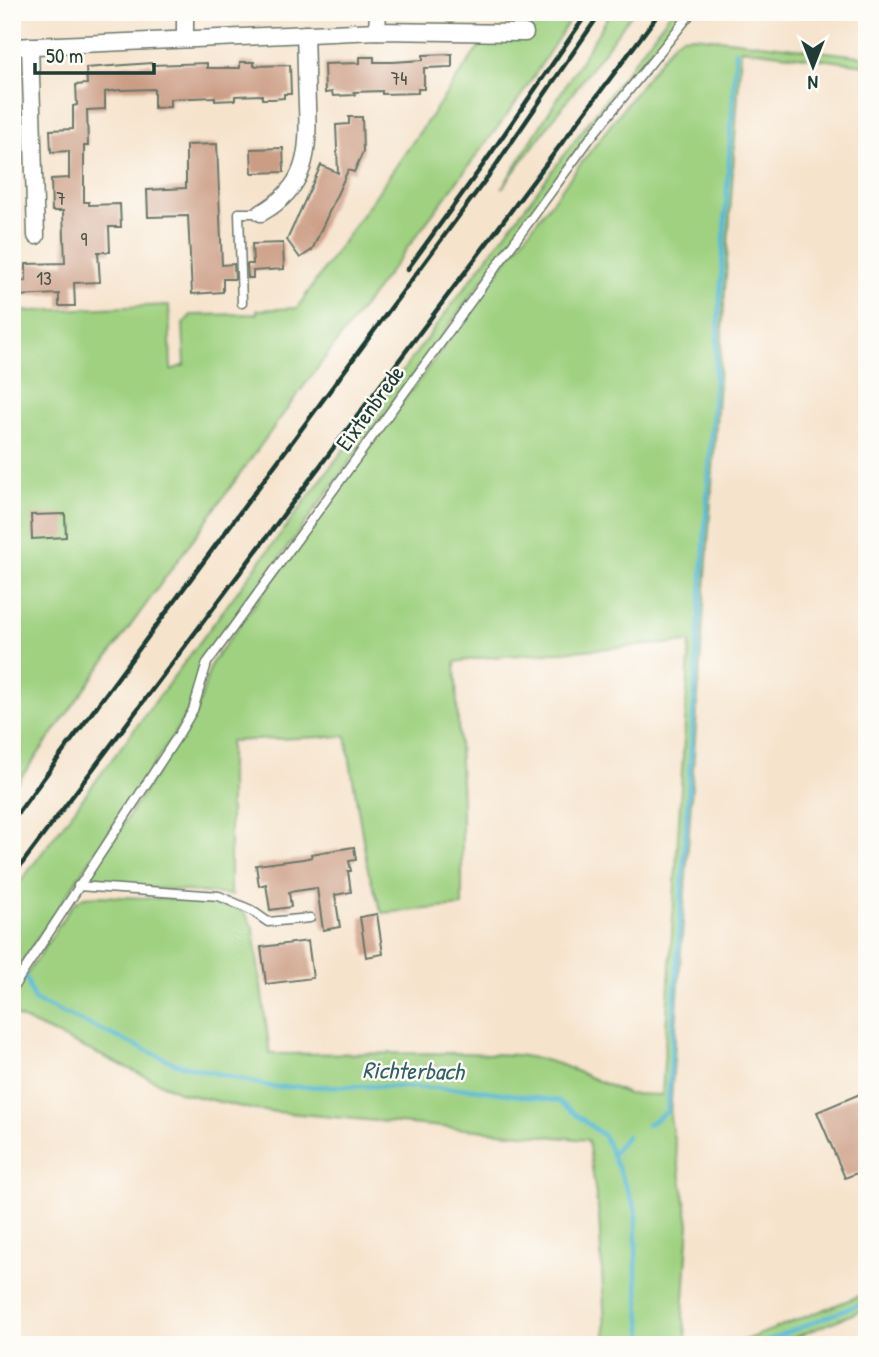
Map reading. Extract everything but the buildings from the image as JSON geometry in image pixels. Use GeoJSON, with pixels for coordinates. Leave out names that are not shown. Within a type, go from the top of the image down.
{"type":"FeatureCollection","features":[{"type":"Feature","properties":{"kind":"street"},"geometry":{"type":"LineString","coordinates":[[185,12],[185,39]]}},
{"type":"Feature","properties":{"kind":"street"},"geometry":{"type":"LineString","coordinates":[[377,31],[378,12]]}},
{"type":"Feature","properties":{"kind":"street"},"geometry":{"type":"LineString","coordinates":[[12,47],[377,31],[525,33]]}},
{"type":"Feature","properties":{"kind":"street"},"geometry":{"type":"LineString","coordinates":[[261,213],[276,205],[302,173],[307,152],[305,34]]}},
{"type":"Feature","properties":{"kind":"street"},"geometry":{"type":"LineString","coordinates":[[30,46],[36,236]]}},
{"type":"Feature","properties":{"kind":"lane","name":"Eixtenbrede"},"geometry":{"type":"LineString","coordinates":[[12,989],[193,709],[207,663],[591,137],[692,12]]}},
{"type":"Feature","properties":{"kind":"lane"},"geometry":{"type":"LineString","coordinates":[[242,303],[239,213],[261,213]]}},
{"type":"Feature","properties":{"kind":"lane"},"geometry":{"type":"LineString","coordinates":[[78,886],[219,896],[251,909],[268,922],[310,918]]}},
{"type":"Feature","properties":{"kind":"green space"},"geometry":{"type":"Polygon","coordinates":[[[532,12],[575,12],[521,96],[292,402],[12,790],[12,312],[169,305],[171,370],[185,365],[183,324],[191,315],[257,314],[257,310],[297,308],[479,47],[479,33],[521,33],[532,12]]]}},
{"type":"Feature","properties":{"kind":"green space"},"geometry":{"type":"Polygon","coordinates":[[[611,12],[633,12],[502,188],[611,12]]]}},
{"type":"Feature","properties":{"kind":"green space"},"geometry":{"type":"Polygon","coordinates":[[[671,12],[686,12],[588,135],[204,662],[190,707],[176,732],[12,977],[12,893],[671,12]]]}},
{"type":"Feature","properties":{"kind":"green space"},"geometry":{"type":"Polygon","coordinates":[[[695,36],[867,57],[867,65],[741,49],[670,1117],[689,1223],[683,1315],[688,1345],[606,1345],[599,1216],[588,1140],[255,1110],[181,1093],[12,1014],[12,997],[73,904],[84,897],[220,901],[243,911],[253,927],[270,1054],[517,1055],[562,1065],[628,1094],[662,1095],[690,642],[455,662],[462,803],[462,906],[382,913],[368,870],[346,736],[230,741],[232,895],[97,883],[92,878],[95,867],[197,711],[211,664],[501,268],[674,42],[682,37],[695,36]]]}},
{"type":"Feature","properties":{"kind":"green space"},"geometry":{"type":"Polygon","coordinates":[[[867,1293],[867,1308],[777,1345],[732,1345],[867,1293]]]}},
{"type":"Feature","properties":{"kind":"waterway"},"geometry":{"type":"LineString","coordinates":[[647,1125],[667,1112],[669,1089],[736,51]]}},
{"type":"Feature","properties":{"kind":"waterway","name":"Richterbach"},"geometry":{"type":"LineString","coordinates":[[26,977],[34,1000],[177,1064],[273,1087],[472,1089],[558,1101],[604,1136],[636,1210],[636,1274],[644,1345]]}},
{"type":"Feature","properties":{"kind":"waterway"},"geometry":{"type":"LineString","coordinates":[[612,1154],[627,1136]]}},
{"type":"Feature","properties":{"kind":"waterway"},"geometry":{"type":"LineString","coordinates":[[756,1345],[867,1301]]}},
{"type":"Feature","properties":{"kind":"railway"},"geometry":{"type":"LineString","coordinates":[[407,270],[588,12]]}},
{"type":"Feature","properties":{"kind":"railway"},"geometry":{"type":"LineString","coordinates":[[12,821],[492,171],[601,12]]}},
{"type":"Feature","properties":{"kind":"railway"},"geometry":{"type":"LineString","coordinates":[[12,877],[660,12]]}}]}
